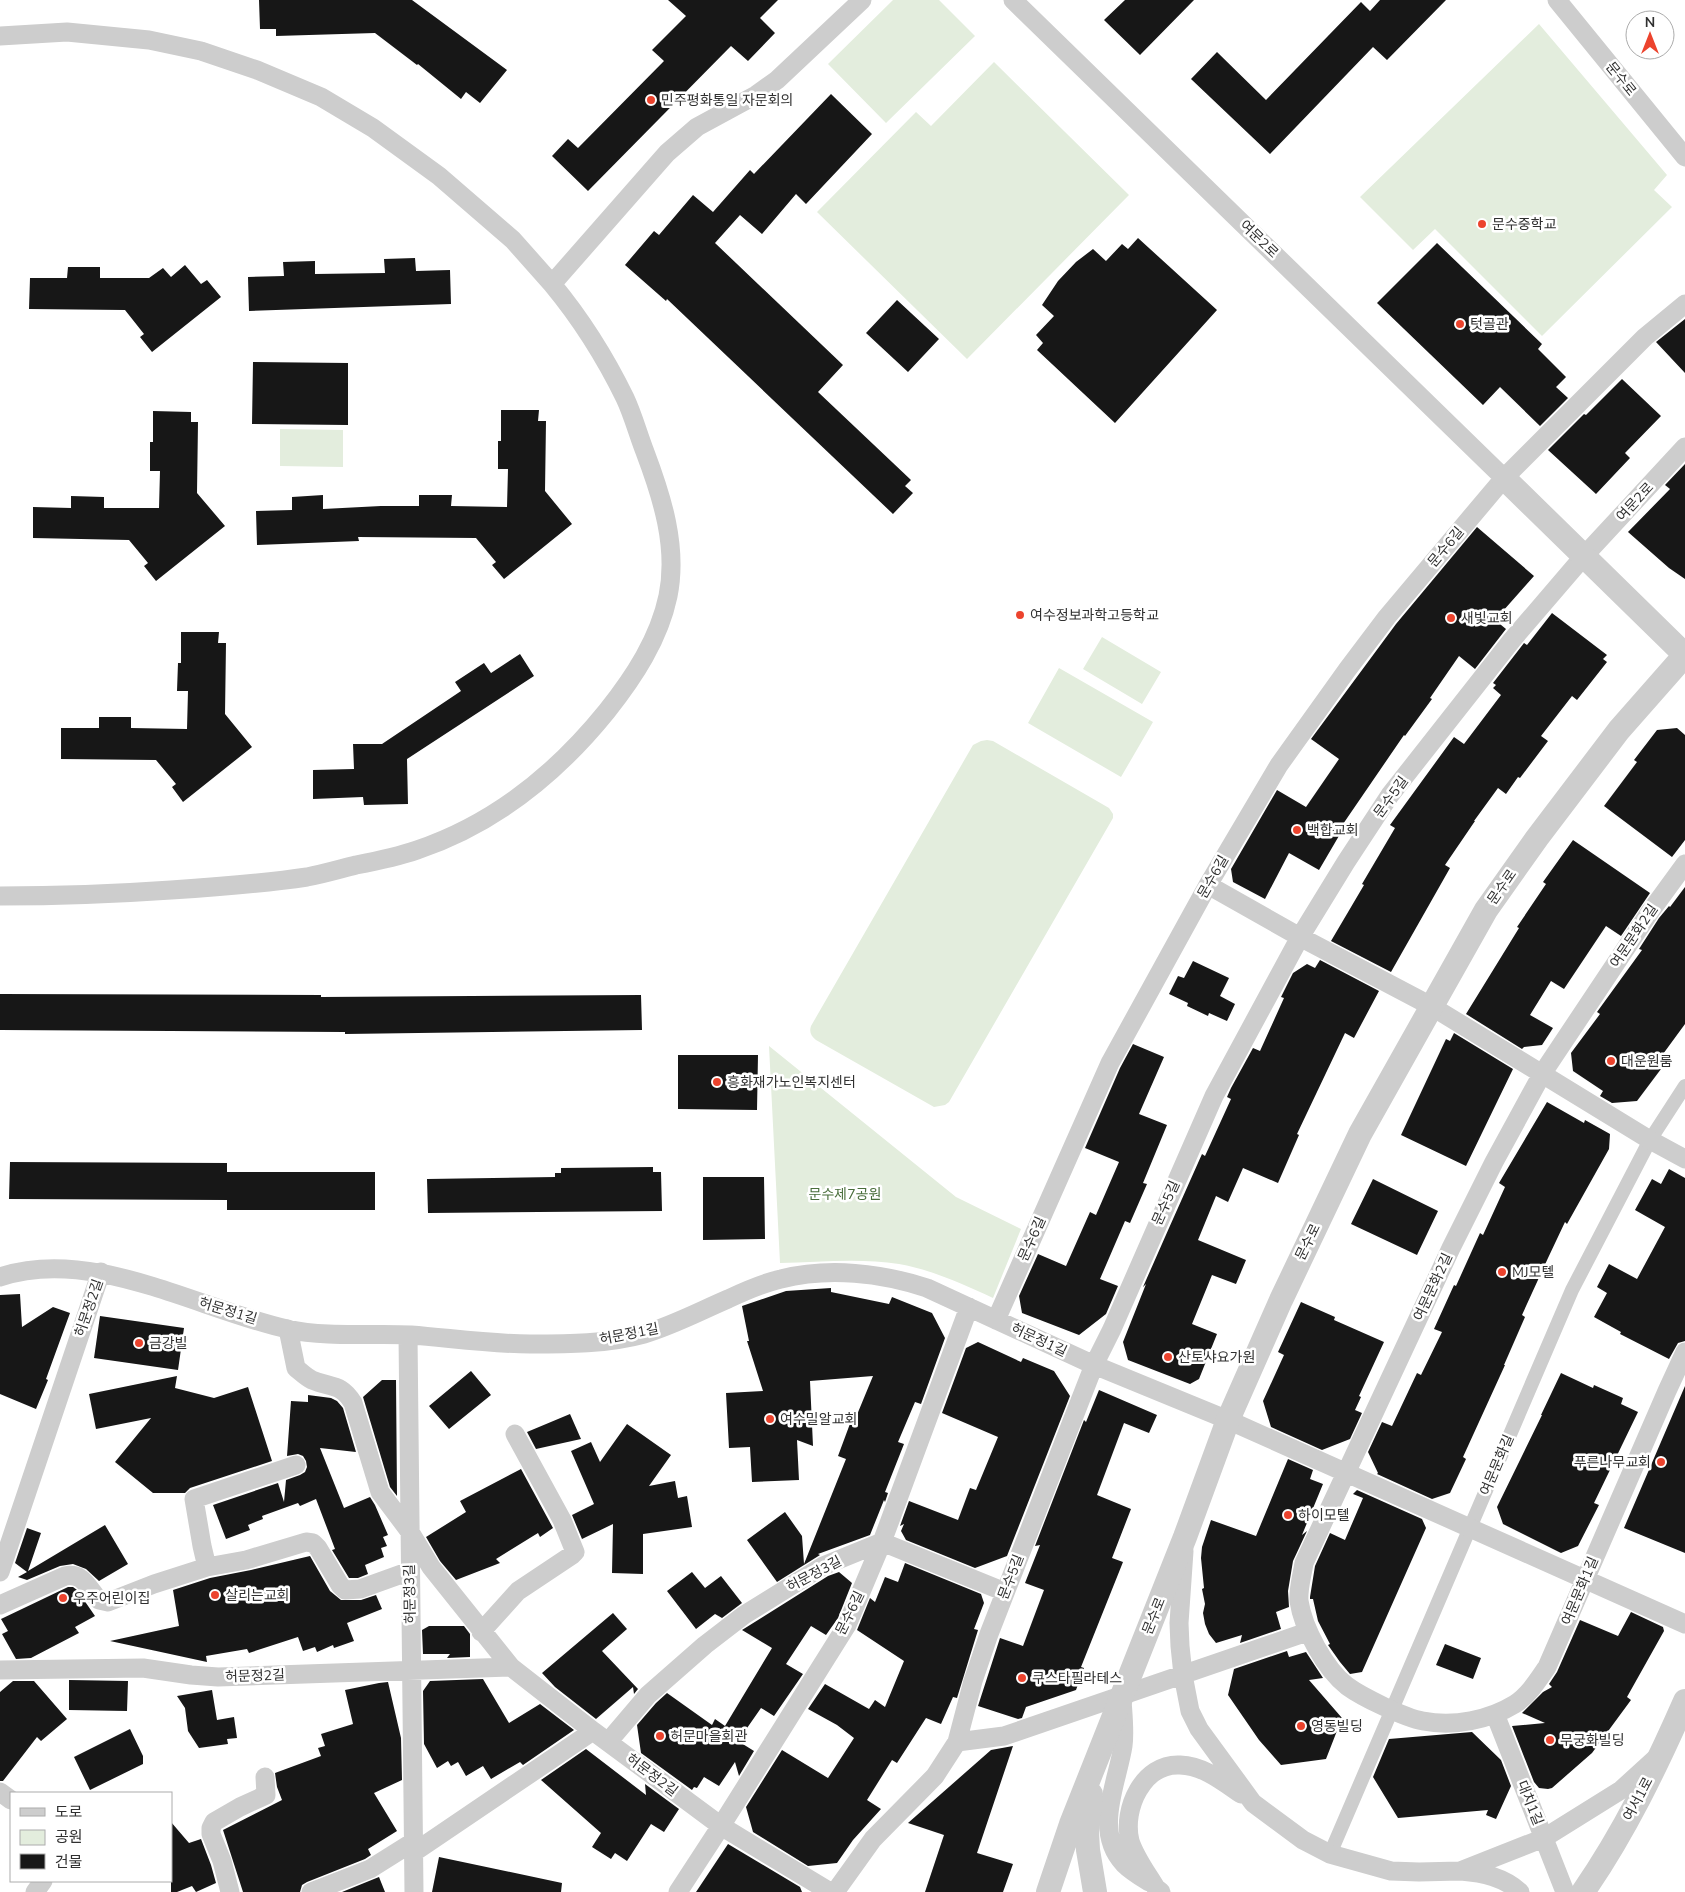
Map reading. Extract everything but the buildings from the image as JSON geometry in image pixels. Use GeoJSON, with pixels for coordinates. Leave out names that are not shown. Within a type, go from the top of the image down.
{"type":"FeatureCollection","features":[{"type":"Feature","properties":{"kind":"street"},"geometry":{"type":"LineString","coordinates":[[552,284],[682,139],[697,127],[756,95],[777,80],[862,0]]}},
{"type":"Feature","properties":{"kind":"street","name":"여문2로"},"geometry":{"type":"LineString","coordinates":[[1014,0],[1685,655]]}},
{"type":"Feature","properties":{"kind":"street","name":"문수로"},"geometry":{"type":"LineString","coordinates":[[1558,0],[1685,157]]}},
{"type":"Feature","properties":{"kind":"street"},"geometry":{"type":"LineString","coordinates":[[0,36],[67,32],[149,40],[201,50],[257,70],[321,97],[373,128],[439,176],[513,240],[573,308],[599,349],[626,400],[658,486],[669,531],[670,568],[668,595],[660,620],[634,676],[584,739],[538,783],[474,825],[445,840],[393,858],[308,877],[243,886],[75,896],[0,896]]}},
{"type":"Feature","properties":{"kind":"street"},"geometry":{"type":"LineString","coordinates":[[1504,478],[1645,337],[1685,304]]}},
{"type":"Feature","properties":{"kind":"street","name":"여문2로"},"geometry":{"type":"LineString","coordinates":[[1584,556],[1685,447]]}},
{"type":"Feature","properties":{"kind":"street","name":"문수6길"},"geometry":{"type":"LineString","coordinates":[[996,1320],[1110,1063],[1208,885],[1279,764],[1330,692],[1387,617],[1504,478]]}},
{"type":"Feature","properties":{"kind":"street","name":"문수5길"},"geometry":{"type":"LineString","coordinates":[[835,1892],[873,1840],[936,1776],[957,1742],[973,1681],[1005,1592],[1094,1365],[1112,1329],[1214,1096],[1300,938],[1346,862],[1390,795],[1512,640],[1584,556]]}},
{"type":"Feature","properties":{"kind":"street","name":"문수로"},"geometry":{"type":"LineString","coordinates":[[1048,1892],[1071,1824],[1185,1537],[1228,1420],[1281,1300],[1360,1134],[1486,910],[1537,838],[1619,730],[1685,655]]}},
{"type":"Feature","properties":{"kind":"street","name":"여문문화2길"},"geometry":{"type":"LineString","coordinates":[[1392,1710],[1347,1686],[1324,1660],[1307,1632],[1299,1601],[1304,1563],[1451,1248],[1494,1162],[1542,1074],[1650,912],[1685,864]]}},
{"type":"Feature","properties":{"kind":"street"},"geometry":{"type":"LineString","coordinates":[[1208,885],[1300,938],[1431,1006],[1650,1140],[1685,1159]]}},
{"type":"Feature","properties":{"kind":"street","name":"여문문화길"},"geometry":{"type":"LineString","coordinates":[[1330,1854],[1572,1290],[1650,1140],[1685,1086]]}},
{"type":"Feature","properties":{"kind":"street","name":"허문정1길"},"geometry":{"type":"LineString","coordinates":[[0,1277],[16,1272],[55,1269],[101,1272],[288,1329],[349,1336],[408,1335],[532,1344],[581,1343],[629,1337],[682,1321],[727,1299],[788,1277],[820,1273],[868,1275],[903,1280],[928,1288],[1094,1365],[1228,1420],[1685,1624]]}},
{"type":"Feature","properties":{"kind":"street","name":"허문정2길"},"geometry":{"type":"LineString","coordinates":[[1,1565],[101,1272]]}},
{"type":"Feature","properties":{"kind":"street","name":"문수6길"},"geometry":{"type":"LineString","coordinates":[[678,1892],[847,1625],[882,1542],[969,1307]]}},
{"type":"Feature","properties":{"kind":"street","name":"허문정2길"},"geometry":{"type":"LineString","coordinates":[[288,1329],[296,1368],[312,1380],[338,1388],[349,1397],[353,1404],[380,1492],[410,1532],[431,1567],[511,1667],[593,1731],[721,1826],[830,1892]]}},
{"type":"Feature","properties":{"kind":"street","name":"허문정3길"},"geometry":{"type":"LineString","coordinates":[[408,1335],[414,1892]]}},
{"type":"Feature","properties":{"kind":"street","name":"여문문화1길"},"geometry":{"type":"LineString","coordinates":[[1392,1710],[1423,1721],[1474,1720],[1495,1714],[1517,1703],[1534,1687],[1547,1667],[1666,1391],[1685,1352]]}},
{"type":"Feature","properties":{"kind":"street"},"geometry":{"type":"LineString","coordinates":[[482,1632],[518,1591],[550,1571],[575,1552],[562,1520],[515,1434]]}},
{"type":"Feature","properties":{"kind":"street"},"geometry":{"type":"LineString","coordinates":[[207,1567],[194,1499],[296,1465]]}},
{"type":"Feature","properties":{"kind":"street"},"geometry":{"type":"LineString","coordinates":[[1185,1537],[1179,1623],[1183,1675],[1190,1711],[1199,1729],[1253,1803]]}},
{"type":"Feature","properties":{"kind":"street"},"geometry":{"type":"LineString","coordinates":[[0,1606],[65,1576],[72,1575],[80,1576],[98,1600],[105,1602],[207,1567],[246,1560],[306,1542],[313,1543],[318,1548],[340,1585],[346,1590],[360,1589],[410,1571]]}},
{"type":"Feature","properties":{"kind":"street"},"geometry":{"type":"LineString","coordinates":[[882,1542],[1005,1592]]}},
{"type":"Feature","properties":{"kind":"street","name":"허문정3길"},"geometry":{"type":"LineString","coordinates":[[608,1742],[648,1694],[705,1645],[744,1615],[823,1566],[882,1542]]}},
{"type":"Feature","properties":{"kind":"street"},"geometry":{"type":"LineString","coordinates":[[957,1742],[1004,1736],[1307,1632]]}},
{"type":"Feature","properties":{"kind":"street","name":"허문정2길"},"geometry":{"type":"LineString","coordinates":[[0,1670],[143,1668],[191,1676],[218,1677],[511,1667]]}},
{"type":"Feature","properties":{"kind":"street"},"geometry":{"type":"LineString","coordinates":[[1122,1696],[1124,1744],[1109,1808],[1109,1830],[1114,1848],[1124,1864],[1158,1890]]}},
{"type":"Feature","properties":{"kind":"street","name":"여서1로"},"geometry":{"type":"LineString","coordinates":[[1583,1892],[1597,1872],[1630,1814],[1664,1750],[1685,1701]]}},
{"type":"Feature","properties":{"kind":"street","name":"대치1길"},"geometry":{"type":"LineString","coordinates":[[1495,1714],[1565,1892]]}},
{"type":"Feature","properties":{"kind":"street"},"geometry":{"type":"LineString","coordinates":[[311,1892],[370,1869],[413,1848],[593,1731]]}},
{"type":"Feature","properties":{"kind":"street"},"geometry":{"type":"LineString","coordinates":[[1460,1871],[1544,1838],[1621,1790],[1664,1750]]}},
{"type":"Feature","properties":{"kind":"street"},"geometry":{"type":"LineString","coordinates":[[1158,1890],[1134,1851],[1130,1840],[1130,1811],[1135,1794],[1151,1774],[1163,1768],[1179,1764],[1212,1773],[1303,1840],[1330,1854],[1392,1871],[1460,1871],[1482,1873],[1499,1878],[1520,1892]]}},
{"type":"Feature","properties":{"kind":"street"},"geometry":{"type":"LineString","coordinates":[[1092,1772],[1087,1832],[1095,1892]]}},
{"type":"Feature","properties":{"kind":"street"},"geometry":{"type":"LineString","coordinates":[[230,1892],[222,1861],[212,1834],[212,1828],[214,1822],[266,1795],[265,1776]]}},
{"type":"Feature","properties":{"kind":"green space"},"geometry":{"type":"Polygon","coordinates":[[[893,0],[939,0],[975,36],[886,123],[828,64],[893,0]]]}},
{"type":"Feature","properties":{"kind":"green space"},"geometry":{"type":"Polygon","coordinates":[[[1539,24],[1667,175],[1654,190],[1672,207],[1542,336],[1435,229],[1413,250],[1360,197],[1539,24]]]}},
{"type":"Feature","properties":{"kind":"green space"},"geometry":{"type":"Polygon","coordinates":[[[994,62],[1129,195],[967,359],[817,212],[916,112],[931,126],[994,62]]]}},
{"type":"Feature","properties":{"kind":"green space"},"geometry":{"type":"Polygon","coordinates":[[[280,429],[343,430],[343,467],[280,466],[280,429]]]}},
{"type":"Feature","properties":{"kind":"green space"},"geometry":{"type":"Polygon","coordinates":[[[1102,637],[1161,672],[1142,704],[1083,669],[1102,637]]]}},
{"type":"Feature","properties":{"kind":"green space"},"geometry":{"type":"Polygon","coordinates":[[[1059,668],[1153,722],[1121,777],[1028,723],[1059,668]]]}},
{"type":"Feature","properties":{"kind":"green space"},"geometry":{"type":"Polygon","coordinates":[[[987,740],[993,741],[1109,808],[1113,818],[949,1102],[945,1105],[934,1107],[816,1040],[811,1034],[810,1028],[973,745],[987,740]]]}},
{"type":"Feature","properties":{"kind":"green space","name":"문수제7공원"},"geometry":{"type":"Polygon","coordinates":[[[769,1046],[956,1197],[1021,1229],[993,1298],[935,1274],[899,1264],[855,1261],[780,1263],[769,1046]]]}},
{"type":"Feature","properties":{"kind":"place","name":"민주평화통일 자문회의"},"geometry":{"type":"Point","coordinates":[651,100]}},
{"type":"Feature","properties":{"kind":"place","name":"문수중학교"},"geometry":{"type":"Point","coordinates":[1482,224]}},
{"type":"Feature","properties":{"kind":"place","name":"텃골관"},"geometry":{"type":"Point","coordinates":[1460,324]}},
{"type":"Feature","properties":{"kind":"place","name":"여수정보과학고등학교"},"geometry":{"type":"Point","coordinates":[1020,615]}},
{"type":"Feature","properties":{"kind":"place","name":"새빛교회"},"geometry":{"type":"Point","coordinates":[1451,618]}},
{"type":"Feature","properties":{"kind":"place","name":"백합교회"},"geometry":{"type":"Point","coordinates":[1297,830]}},
{"type":"Feature","properties":{"kind":"place","name":"대운원룸"},"geometry":{"type":"Point","coordinates":[1611,1061]}},
{"type":"Feature","properties":{"kind":"place","name":"흥화재가노인복지센터"},"geometry":{"type":"Point","coordinates":[717,1082]}},
{"type":"Feature","properties":{"kind":"place","name":"MJ모텔"},"geometry":{"type":"Point","coordinates":[1502,1272]}},
{"type":"Feature","properties":{"kind":"place","name":"금강빌"},"geometry":{"type":"Point","coordinates":[139,1343]}},
{"type":"Feature","properties":{"kind":"place","name":"산토샤요가원"},"geometry":{"type":"Point","coordinates":[1168,1357]}},
{"type":"Feature","properties":{"kind":"place","name":"여수밀알교회"},"geometry":{"type":"Point","coordinates":[770,1419]}},
{"type":"Feature","properties":{"kind":"place","name":"푸른나무교회"},"geometry":{"type":"Point","coordinates":[1661,1462]}},
{"type":"Feature","properties":{"kind":"place","name":"하이모텔"},"geometry":{"type":"Point","coordinates":[1288,1515]}},
{"type":"Feature","properties":{"kind":"place","name":"살리는교회"},"geometry":{"type":"Point","coordinates":[215,1595]}},
{"type":"Feature","properties":{"kind":"place","name":"우주어린이집"},"geometry":{"type":"Point","coordinates":[63,1598]}},
{"type":"Feature","properties":{"kind":"place","name":"쿠스타필라테스"},"geometry":{"type":"Point","coordinates":[1022,1678]}},
{"type":"Feature","properties":{"kind":"place","name":"영동빌딩"},"geometry":{"type":"Point","coordinates":[1301,1726]}},
{"type":"Feature","properties":{"kind":"place","name":"허문마을회관"},"geometry":{"type":"Point","coordinates":[660,1736]}},
{"type":"Feature","properties":{"kind":"place","name":"무궁화빌딩"},"geometry":{"type":"Point","coordinates":[1550,1740]}}]}
